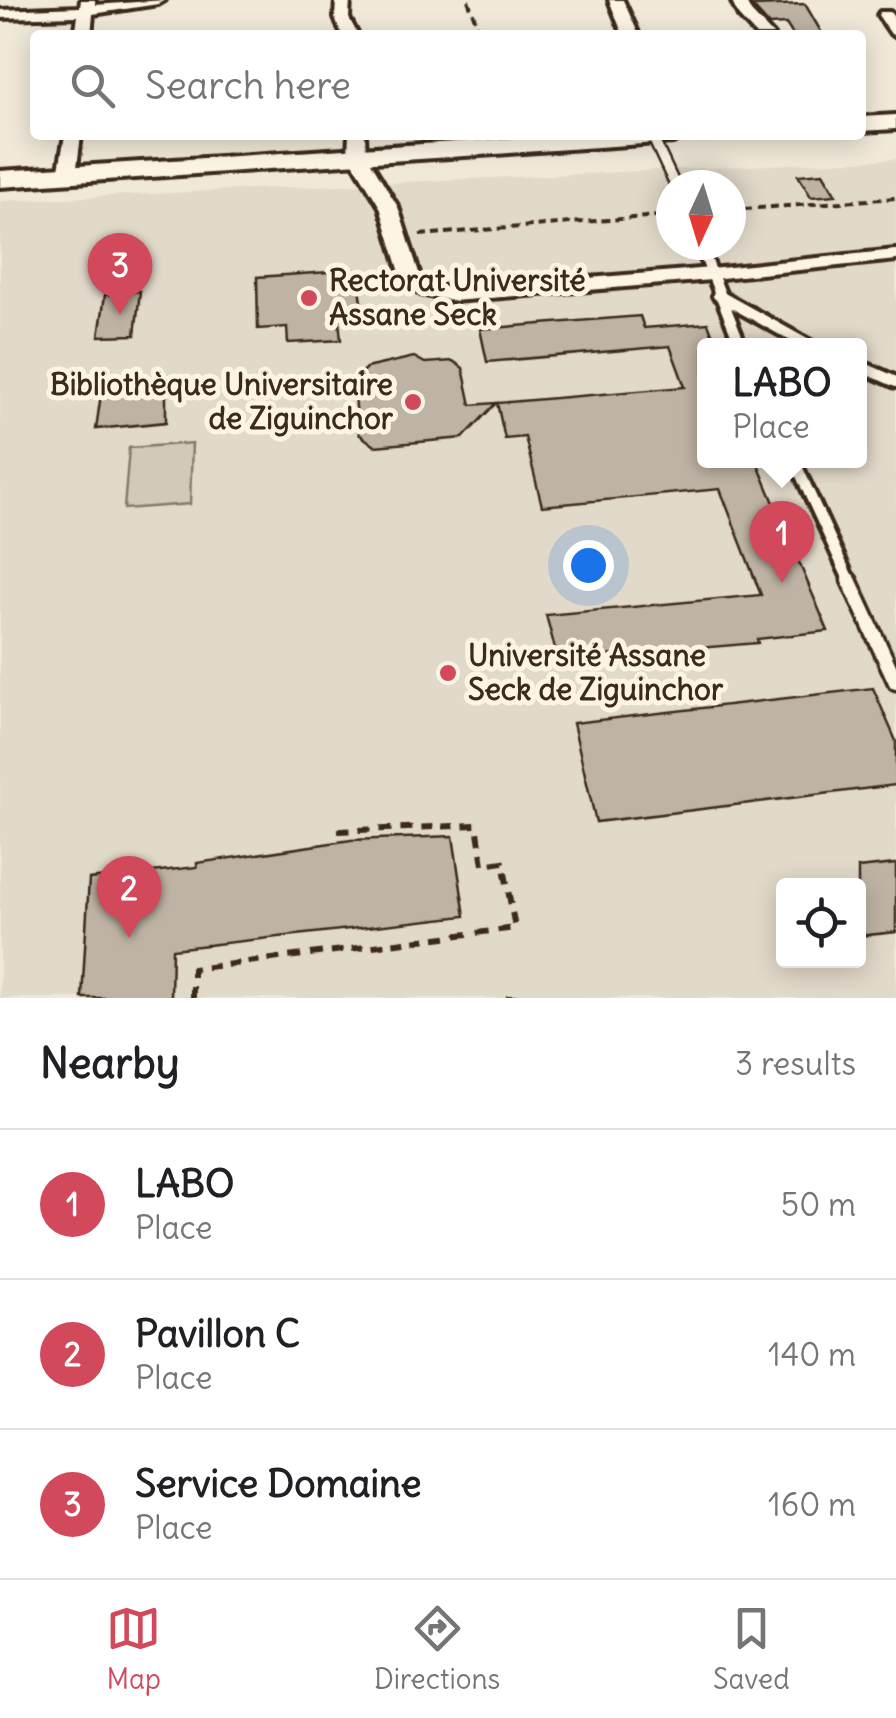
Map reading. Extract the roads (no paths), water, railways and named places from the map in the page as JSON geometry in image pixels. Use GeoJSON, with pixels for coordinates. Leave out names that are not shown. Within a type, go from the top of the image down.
{"type":"FeatureCollection","features":[{"type":"Feature","properties":{"kind":"street"},"geometry":{"type":"LineString","coordinates":[[0,14],[158,0]]}},
{"type":"Feature","properties":{"kind":"street"},"geometry":{"type":"LineString","coordinates":[[343,0],[342,18],[348,30]]}},
{"type":"Feature","properties":{"kind":"street"},"geometry":{"type":"LineString","coordinates":[[616,0],[629,30]]}},
{"type":"Feature","properties":{"kind":"street"},"geometry":{"type":"LineString","coordinates":[[738,0],[744,14],[760,30]]}},
{"type":"Feature","properties":{"kind":"street"},"geometry":{"type":"LineString","coordinates":[[885,15],[896,31]]}},
{"type":"Feature","properties":{"kind":"street"},"geometry":{"type":"LineString","coordinates":[[866,124],[896,122]]}},
{"type":"Feature","properties":{"kind":"street"},"geometry":{"type":"LineString","coordinates":[[67,175],[72,140]]}},
{"type":"Feature","properties":{"kind":"street"},"geometry":{"type":"LineString","coordinates":[[0,180],[357,145],[508,140]]}},
{"type":"Feature","properties":{"kind":"street"},"geometry":{"type":"LineString","coordinates":[[357,145],[389,207],[411,279],[428,290],[453,296],[711,274]]}},
{"type":"Feature","properties":{"kind":"lane"},"geometry":{"type":"LineString","coordinates":[[654,140],[667,170]]}},
{"type":"Feature","properties":{"kind":"lane"},"geometry":{"type":"LineString","coordinates":[[711,274],[896,255]]}},
{"type":"Feature","properties":{"kind":"lane"},"geometry":{"type":"LineString","coordinates":[[706,260],[738,338]]}},
{"type":"Feature","properties":{"kind":"lane"},"geometry":{"type":"LineString","coordinates":[[718,295],[796,338]]}},
{"type":"Feature","properties":{"kind":"lane"},"geometry":{"type":"LineString","coordinates":[[867,369],[896,382]]}},
{"type":"Feature","properties":{"kind":"lane"},"geometry":{"type":"LineString","coordinates":[[798,468],[896,682]]}},
{"type":"Feature","properties":{"kind":"place","name":"Rectorat Université Assane Seck"},"geometry":{"type":"Point","coordinates":[309,298]}},
{"type":"Feature","properties":{"kind":"place","name":"Service Domaine"},"geometry":{"type":"Point","coordinates":[120,315]}},
{"type":"Feature","properties":{"kind":"place","name":"Bibliothèque Universitaire de Ziguinchor"},"geometry":{"type":"Point","coordinates":[413,402]}},
{"type":"Feature","properties":{"kind":"place","name":"LABO"},"geometry":{"type":"Point","coordinates":[782,583]}},
{"type":"Feature","properties":{"kind":"place","name":"Université Assane Seck de Ziguinchor"},"geometry":{"type":"Point","coordinates":[448,673]}},
{"type":"Feature","properties":{"kind":"place","name":"Pavillon C"},"geometry":{"type":"Point","coordinates":[129,938]}}]}
